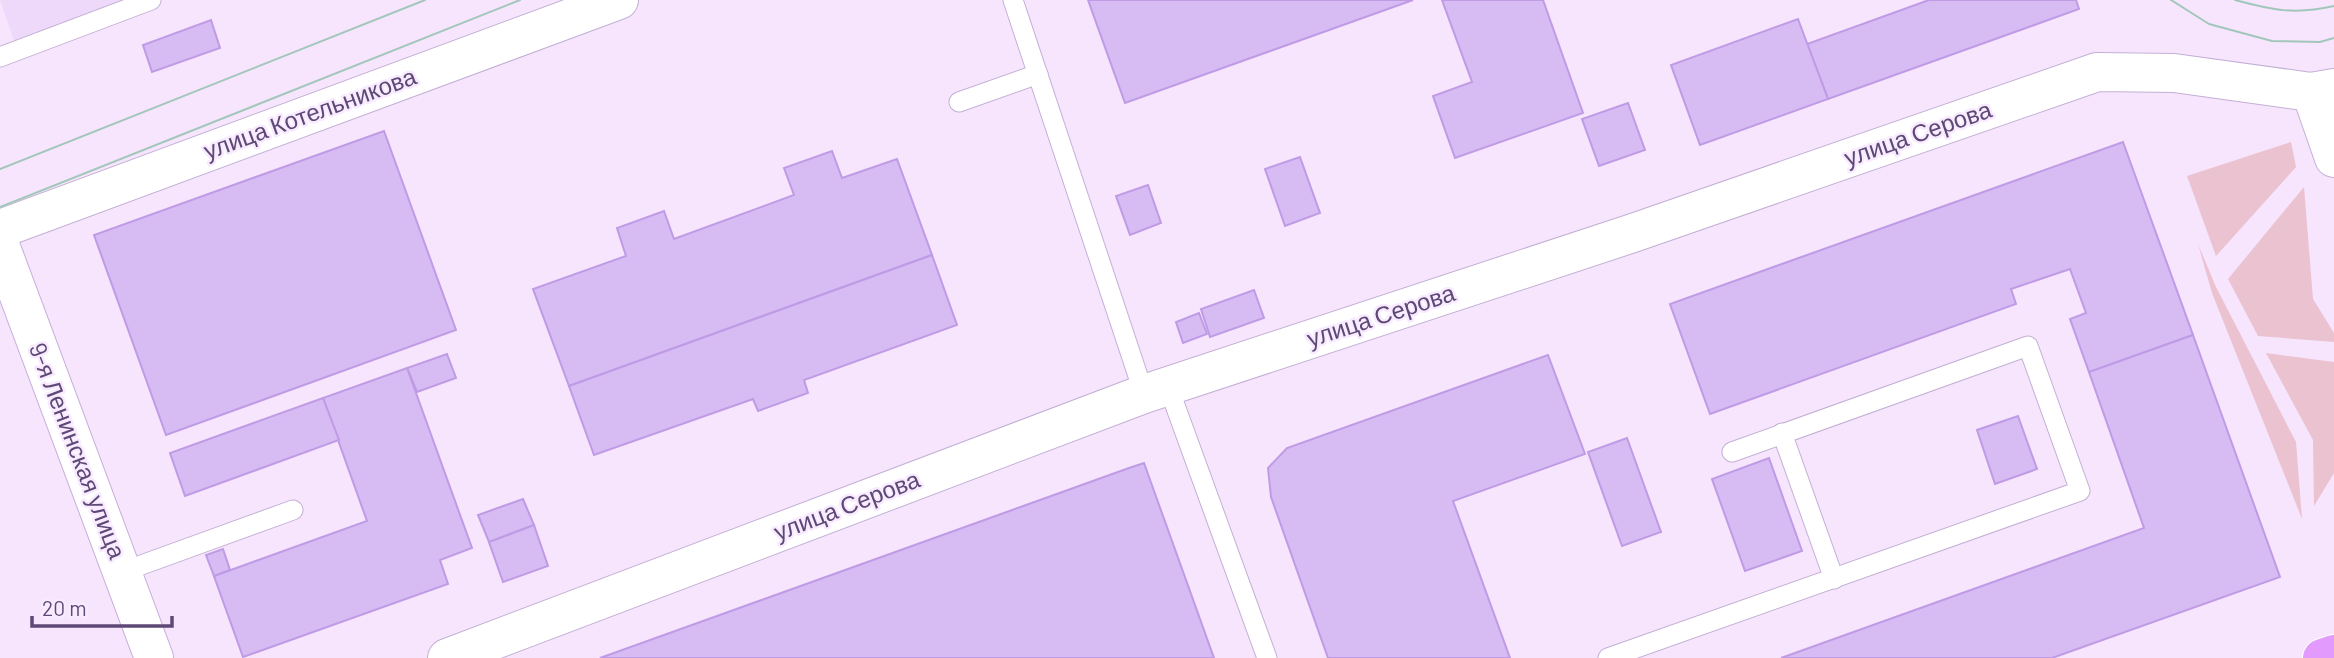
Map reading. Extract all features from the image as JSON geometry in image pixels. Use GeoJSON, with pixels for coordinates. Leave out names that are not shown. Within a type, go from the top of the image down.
{"type":"FeatureCollection","features":[{"type":"Feature","properties":{"kind":"main road"},"geometry":{"type":"LineString","coordinates":[[2322,658],[2334,654]]}},
{"type":"Feature","properties":{"kind":"street","name":"улица Котельникова"},"geometry":{"type":"LineString","coordinates":[[0,229],[619,0]]}},
{"type":"Feature","properties":{"kind":"street","name":"улица Серова"},"geometry":{"type":"LineString","coordinates":[[447,658],[1156,390],[1633,233],[2097,72],[2174,73],[2323,90]]}},
{"type":"Feature","properties":{"kind":"street"},"geometry":{"type":"LineString","coordinates":[[2323,90],[2334,158]]}},
{"type":"Feature","properties":{"kind":"street","name":"9-я Ленинская улица"},"geometry":{"type":"LineString","coordinates":[[4,269],[154,658]]}},
{"type":"Feature","properties":{"kind":"lane"},"geometry":{"type":"LineString","coordinates":[[0,57],[151,0]]}},
{"type":"Feature","properties":{"kind":"lane"},"geometry":{"type":"LineString","coordinates":[[1013,0],[1156,390],[1267,658]]}},
{"type":"Feature","properties":{"kind":"lane"},"geometry":{"type":"LineString","coordinates":[[959,102],[1038,74]]}},
{"type":"Feature","properties":{"kind":"lane"},"geometry":{"type":"LineString","coordinates":[[1608,658],[2080,491],[2028,346],[1732,452]]}},
{"type":"Feature","properties":{"kind":"lane"},"geometry":{"type":"LineString","coordinates":[[1782,433],[1834,579]]}},
{"type":"Feature","properties":{"kind":"lane"},"geometry":{"type":"LineString","coordinates":[[122,572],[293,510]]}},
{"type":"Feature","properties":{"kind":"shaded area"},"geometry":{"type":"Polygon","coordinates":[[[0,0],[154,0],[18,52],[0,0]]]}},
{"type":"Feature","properties":{"kind":"shaded area"},"geometry":{"type":"Polygon","coordinates":[[[2291,142],[2296,167],[2216,256],[2187,176],[2291,142]]]}},
{"type":"Feature","properties":{"kind":"shaded area"},"geometry":{"type":"Polygon","coordinates":[[[2304,187],[2313,299],[2334,333],[2334,342],[2258,336],[2228,279],[2304,187]]]}},
{"type":"Feature","properties":{"kind":"shaded area"},"geometry":{"type":"Polygon","coordinates":[[[2198,244],[2216,287],[2296,442],[2302,519],[2212,293],[2198,244]]]}},
{"type":"Feature","properties":{"kind":"shaded area"},"geometry":{"type":"Polygon","coordinates":[[[2266,353],[2334,362],[2334,473],[2314,506],[2313,440],[2266,353]]]}},
{"type":"Feature","properties":{"kind":"building"},"geometry":{"type":"Polygon","coordinates":[[[1088,0],[1413,0],[1125,103],[1088,0]]]}},
{"type":"Feature","properties":{"kind":"building"},"geometry":{"type":"Polygon","coordinates":[[[1442,0],[1543,0],[1583,113],[1455,158],[1433,96],[1472,82],[1442,0]]]}},
{"type":"Feature","properties":{"kind":"building"},"geometry":{"type":"Polygon","coordinates":[[[1929,0],[2076,0],[2079,9],[1828,99],[1807,44],[1929,0]]]}},
{"type":"Feature","properties":{"kind":"building"},"geometry":{"type":"Polygon","coordinates":[[[1798,19],[1828,99],[1700,145],[1671,65],[1798,19]]]}},
{"type":"Feature","properties":{"kind":"building"},"geometry":{"type":"Polygon","coordinates":[[[211,20],[220,48],[152,72],[143,45],[211,20]]]}},
{"type":"Feature","properties":{"kind":"building"},"geometry":{"type":"Polygon","coordinates":[[[1628,103],[1645,150],[1599,166],[1582,119],[1628,103]]]}},
{"type":"Feature","properties":{"kind":"building"},"geometry":{"type":"Polygon","coordinates":[[[384,131],[456,330],[166,435],[94,235],[384,131]]]}},
{"type":"Feature","properties":{"kind":"building"},"geometry":{"type":"Polygon","coordinates":[[[2123,142],[2193,335],[2089,372],[2070,319],[2086,313],[2070,269],[2011,289],[2016,304],[1710,414],[1670,304],[2123,142]]]}},
{"type":"Feature","properties":{"kind":"building"},"geometry":{"type":"Polygon","coordinates":[[[832,151],[842,178],[897,159],[932,255],[569,386],[533,289],[626,256],[617,228],[664,211],[674,239],[794,195],[784,168],[832,151]]]}},
{"type":"Feature","properties":{"kind":"building"},"geometry":{"type":"Polygon","coordinates":[[[1300,157],[1320,213],[1285,226],[1265,169],[1300,157]]]}},
{"type":"Feature","properties":{"kind":"building"},"geometry":{"type":"Polygon","coordinates":[[[1148,185],[1161,223],[1130,235],[1116,196],[1148,185]]]}},
{"type":"Feature","properties":{"kind":"building"},"geometry":{"type":"Polygon","coordinates":[[[932,255],[957,325],[804,380],[808,393],[758,411],[753,399],[594,455],[569,386],[932,255]]]}},
{"type":"Feature","properties":{"kind":"building"},"geometry":{"type":"Polygon","coordinates":[[[1254,290],[1264,318],[1210,337],[1201,309],[1254,290]]]}},
{"type":"Feature","properties":{"kind":"building"},"geometry":{"type":"Polygon","coordinates":[[[1199,313],[1207,334],[1183,343],[1176,322],[1199,313]]]}},
{"type":"Feature","properties":{"kind":"building"},"geometry":{"type":"Polygon","coordinates":[[[2193,335],[2280,577],[2052,658],[1781,658],[2144,528],[2089,372],[2193,335]]]}},
{"type":"Feature","properties":{"kind":"building"},"geometry":{"type":"Polygon","coordinates":[[[447,354],[456,378],[417,392],[407,368],[447,354]]]}},
{"type":"Feature","properties":{"kind":"building"},"geometry":{"type":"Polygon","coordinates":[[[1548,355],[1585,454],[1453,501],[1510,658],[1328,658],[1271,497],[1268,468],[1287,448],[1548,355]]]}},
{"type":"Feature","properties":{"kind":"building"},"geometry":{"type":"Polygon","coordinates":[[[407,368],[472,548],[440,560],[448,584],[243,657],[214,576],[367,521],[323,398],[407,368]]]}},
{"type":"Feature","properties":{"kind":"building"},"geometry":{"type":"Polygon","coordinates":[[[323,398],[339,440],[185,496],[170,453],[323,398]]]}},
{"type":"Feature","properties":{"kind":"building"},"geometry":{"type":"Polygon","coordinates":[[[2018,416],[2037,469],[1995,484],[1977,430],[2018,416]]]}},
{"type":"Feature","properties":{"kind":"building"},"geometry":{"type":"Polygon","coordinates":[[[1627,438],[1661,532],[1622,546],[1588,452],[1627,438]]]}},
{"type":"Feature","properties":{"kind":"building"},"geometry":{"type":"Polygon","coordinates":[[[1769,458],[1802,551],[1745,571],[1712,479],[1769,458]]]}},
{"type":"Feature","properties":{"kind":"building"},"geometry":{"type":"Polygon","coordinates":[[[1144,463],[1214,658],[600,658],[1129,468],[1144,463]]]}},
{"type":"Feature","properties":{"kind":"building"},"geometry":{"type":"Polygon","coordinates":[[[523,499],[534,525],[489,542],[478,515],[523,499]]]}},
{"type":"Feature","properties":{"kind":"building"},"geometry":{"type":"Polygon","coordinates":[[[534,525],[548,566],[503,582],[489,542],[534,525]]]}},
{"type":"Feature","properties":{"kind":"building"},"geometry":{"type":"Polygon","coordinates":[[[223,549],[230,570],[214,576],[206,555],[223,549]]]}},
{"type":"Feature","properties":{"kind":"tram line"},"geometry":{"type":"LineString","coordinates":[[0,169],[425,0]]}},
{"type":"Feature","properties":{"kind":"tram line"},"geometry":{"type":"LineString","coordinates":[[0,207],[520,0]]}},
{"type":"Feature","properties":{"kind":"tram line"},"geometry":{"type":"LineString","coordinates":[[2171,0],[2209,24],[2272,41],[2320,42],[2334,38]]}},
{"type":"Feature","properties":{"kind":"tram line"},"geometry":{"type":"LineString","coordinates":[[2235,0],[2284,10],[2334,6]]}}]}
